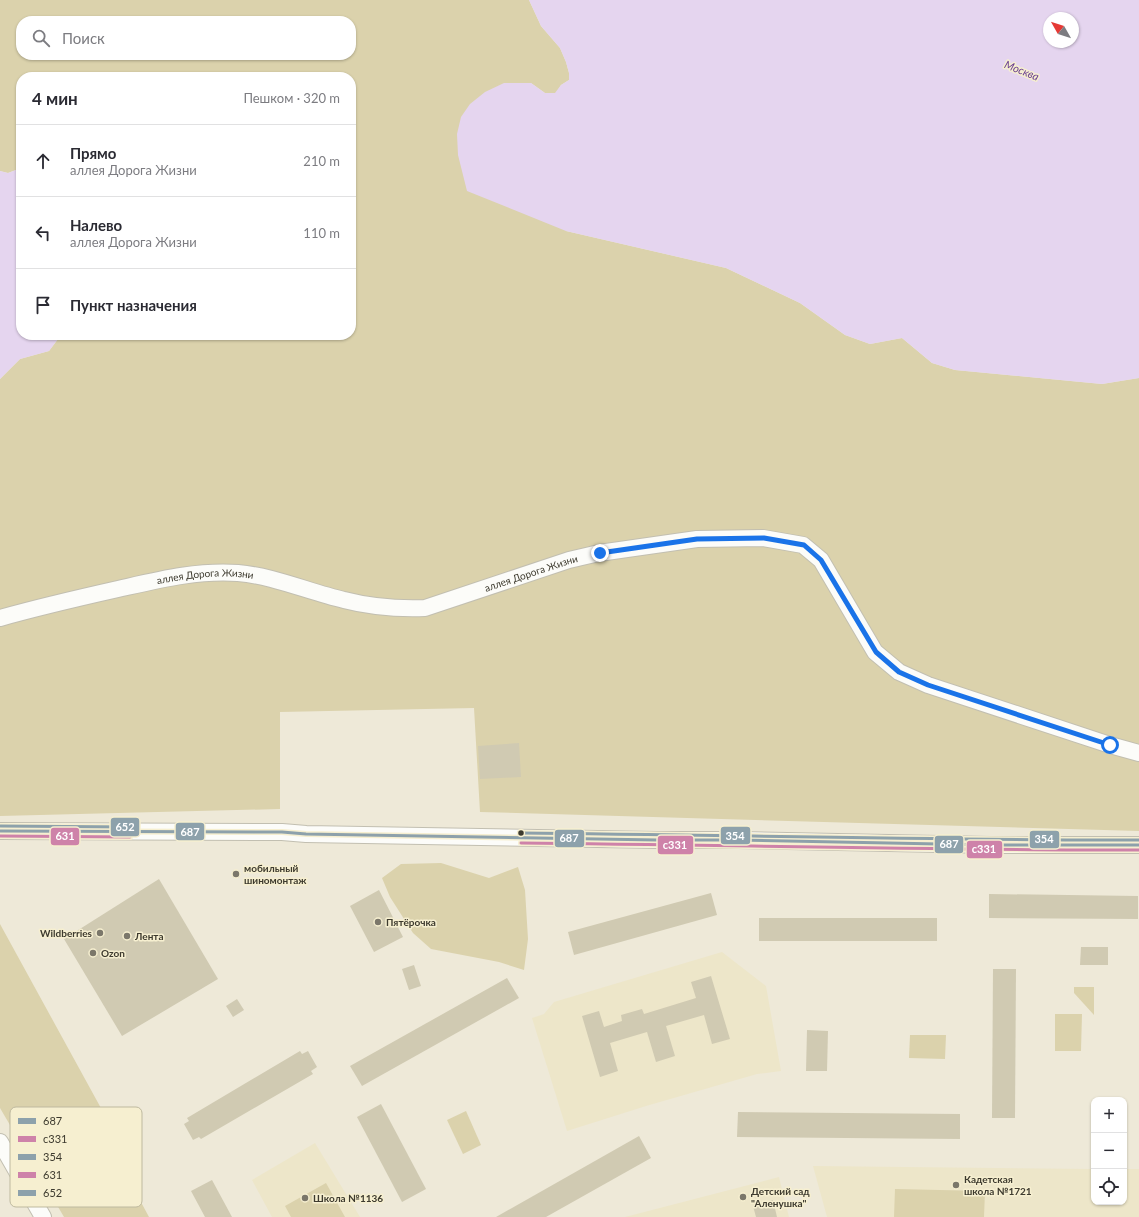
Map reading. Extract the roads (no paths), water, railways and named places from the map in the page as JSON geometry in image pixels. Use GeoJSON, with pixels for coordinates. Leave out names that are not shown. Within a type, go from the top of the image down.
{"type":"FeatureCollection","features":[{"type":"Feature","properties":{"kind":"street","name":"аллея Дорога Жизни"},"geometry":{"type":"LineString","coordinates":[[0,618],[44,606],[172,577],[207,573],[238,573],[260,576],[374,607],[425,608],[568,560],[600,553],[697,539],[764,538],[804,545],[821,560],[876,652],[899,672],[928,685],[1103,743],[1139,753]]}},
{"type":"Feature","properties":{"kind":"street"},"geometry":{"type":"LineString","coordinates":[[0,831],[274,832],[306,834],[521,838],[738,840],[990,845],[1139,845]]}},
{"type":"Feature","properties":{"kind":"street"},"geometry":{"type":"LineString","coordinates":[[0,1142],[10,1159]]}},
{"type":"Feature","properties":{"kind":"street"},"geometry":{"type":"LineString","coordinates":[[37,1207],[43,1217]]}},
{"type":"Feature","properties":{"kind":"water","name":"Москва"},"geometry":{"type":"Polygon","coordinates":[[[529,0],[1139,0],[1139,378],[1102,384],[955,370],[932,363],[902,338],[870,344],[845,335],[800,303],[726,268],[566,231],[467,191],[458,155],[457,134],[461,117],[470,104],[485,92],[504,83],[531,83],[545,93],[555,93],[561,85],[569,80],[566,62],[560,48],[541,26],[529,0]]]}},
{"type":"Feature","properties":{"kind":"water"},"geometry":{"type":"Polygon","coordinates":[[[16,170],[16,340],[57,340],[49,351],[20,359],[0,379],[0,171],[8,173],[16,170]]]}},
{"type":"Feature","properties":{"kind":"place","name":"мобильный шиномонтаж"},"geometry":{"type":"Point","coordinates":[236,874]}},
{"type":"Feature","properties":{"kind":"place","name":"Пятёрочка"},"geometry":{"type":"Point","coordinates":[378,922]}},
{"type":"Feature","properties":{"kind":"place","name":"Wildberries"},"geometry":{"type":"Point","coordinates":[100,933]}},
{"type":"Feature","properties":{"kind":"place","name":"Лента"},"geometry":{"type":"Point","coordinates":[127,936]}},
{"type":"Feature","properties":{"kind":"place","name":"Ozon"},"geometry":{"type":"Point","coordinates":[93,953]}},
{"type":"Feature","properties":{"kind":"place","name":"Кадетская школа №1721"},"geometry":{"type":"Point","coordinates":[956,1185]}},
{"type":"Feature","properties":{"kind":"place","name":"Детский сад \"Аленушка\""},"geometry":{"type":"Point","coordinates":[743,1197]}},
{"type":"Feature","properties":{"kind":"place","name":"Школа №1136"},"geometry":{"type":"Point","coordinates":[305,1198]}}]}
